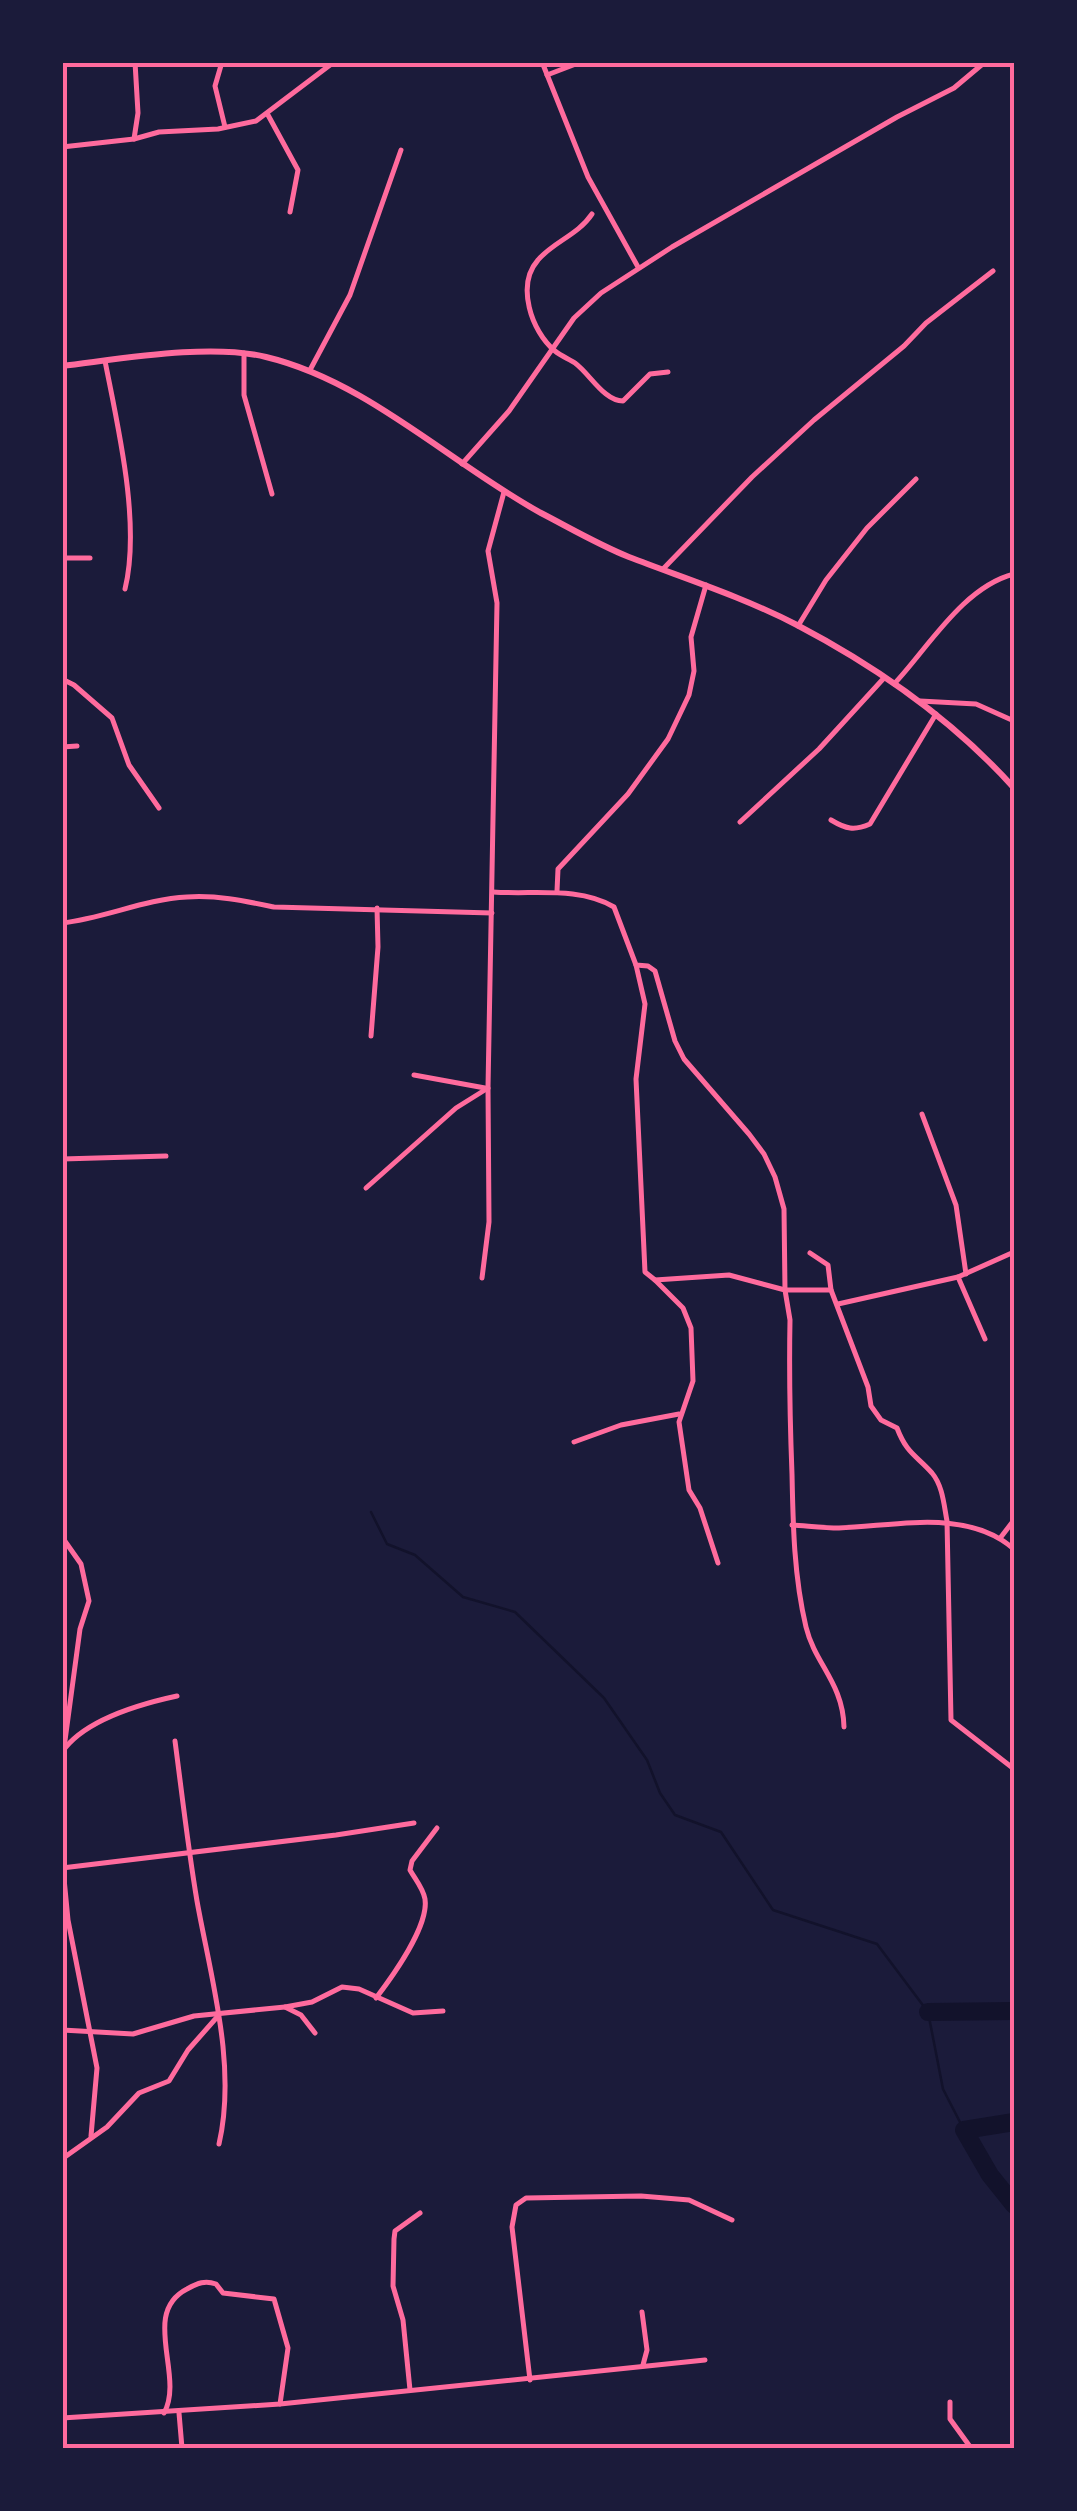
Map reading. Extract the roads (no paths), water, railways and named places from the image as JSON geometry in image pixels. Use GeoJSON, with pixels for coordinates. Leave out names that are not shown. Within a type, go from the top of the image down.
{"type":"FeatureCollection","features":[{"type":"Feature","properties":{"kind":"street"},"geometry":{"type":"LineString","coordinates":[[134,138],[138,114],[135,62]]}},
{"type":"Feature","properties":{"kind":"street"},"geometry":{"type":"LineString","coordinates":[[222,62],[214,86],[225,127]]}},
{"type":"Feature","properties":{"kind":"street"},"geometry":{"type":"LineString","coordinates":[[62,147],[256,122],[334,62]]}},
{"type":"Feature","properties":{"kind":"street"},"geometry":{"type":"LineString","coordinates":[[542,62],[588,177],[638,267]]}},
{"type":"Feature","properties":{"kind":"street"},"geometry":{"type":"LineString","coordinates":[[547,75],[581,62]]}},
{"type":"Feature","properties":{"kind":"street"},"geometry":{"type":"LineString","coordinates":[[462,464],[510,411],[587,305],[638,267],[954,88],[985,62]]}},
{"type":"Feature","properties":{"kind":"street"},"geometry":{"type":"LineString","coordinates":[[268,115],[298,170],[290,212]]}},
{"type":"Feature","properties":{"kind":"street"},"geometry":{"type":"LineString","coordinates":[[310,370],[350,294],[401,150]]}},
{"type":"Feature","properties":{"kind":"street"},"geometry":{"type":"LineString","coordinates":[[592,214],[578,230],[539,258],[526,282],[535,321],[553,350],[576,364],[612,400],[618,402],[650,374],[668,372]]}},
{"type":"Feature","properties":{"kind":"street"},"geometry":{"type":"LineString","coordinates":[[664,568],[814,420],[993,271]]}},
{"type":"Feature","properties":{"kind":"street"},"geometry":{"type":"LineString","coordinates":[[62,366],[192,352],[244,353],[310,370],[371,402],[504,492],[583,535],[798,626],[920,701],[991,762],[1014,788]]}},
{"type":"Feature","properties":{"kind":"street"},"geometry":{"type":"LineString","coordinates":[[244,353],[244,395],[272,494]]}},
{"type":"Feature","properties":{"kind":"street"},"geometry":{"type":"LineString","coordinates":[[105,362],[129,520],[125,589]]}},
{"type":"Feature","properties":{"kind":"street"},"geometry":{"type":"LineString","coordinates":[[798,626],[845,555],[877,516],[916,479]]}},
{"type":"Feature","properties":{"kind":"street"},"geometry":{"type":"LineString","coordinates":[[482,1278],[489,1222],[497,602],[488,551],[504,492]]}},
{"type":"Feature","properties":{"kind":"street"},"geometry":{"type":"LineString","coordinates":[[62,558],[90,558]]}},
{"type":"Feature","properties":{"kind":"street"},"geometry":{"type":"LineString","coordinates":[[894,684],[950,618],[993,584],[1014,574]]}},
{"type":"Feature","properties":{"kind":"street"},"geometry":{"type":"LineString","coordinates":[[557,892],[558,870],[628,794],[668,740],[690,695],[694,671],[690,637],[706,585]]}},
{"type":"Feature","properties":{"kind":"street"},"geometry":{"type":"LineString","coordinates":[[740,822],[819,749],[884,678]]}},
{"type":"Feature","properties":{"kind":"street"},"geometry":{"type":"LineString","coordinates":[[62,679],[112,718],[130,765],[158,808]]}},
{"type":"Feature","properties":{"kind":"street"},"geometry":{"type":"LineString","coordinates":[[920,701],[976,704],[1014,721]]}},
{"type":"Feature","properties":{"kind":"street"},"geometry":{"type":"LineString","coordinates":[[831,820],[845,829],[870,824],[936,714]]}},
{"type":"Feature","properties":{"kind":"street"},"geometry":{"type":"LineString","coordinates":[[62,747],[77,746]]}},
{"type":"Feature","properties":{"kind":"street"},"geometry":{"type":"LineString","coordinates":[[493,892],[557,892],[614,907],[636,965],[645,1004],[636,1080],[644,1272],[683,1308],[691,1328],[694,1381],[679,1414],[689,1490],[700,1508],[718,1563]]}},
{"type":"Feature","properties":{"kind":"street"},"geometry":{"type":"LineString","coordinates":[[62,923],[84,922],[186,897],[245,899],[274,907],[492,913]]}},
{"type":"Feature","properties":{"kind":"street"},"geometry":{"type":"LineString","coordinates":[[371,1036],[377,908]]}},
{"type":"Feature","properties":{"kind":"street"},"geometry":{"type":"LineString","coordinates":[[636,965],[654,971],[684,1059],[764,1154],[784,1209],[785,1290],[790,1320],[792,1525],[807,1631],[834,1682],[844,1708],[844,1727]]}},
{"type":"Feature","properties":{"kind":"street"},"geometry":{"type":"LineString","coordinates":[[414,1075],[488,1088]]}},
{"type":"Feature","properties":{"kind":"street"},"geometry":{"type":"LineString","coordinates":[[366,1188],[456,1108],[488,1088]]}},
{"type":"Feature","properties":{"kind":"street"},"geometry":{"type":"LineString","coordinates":[[922,1114],[956,1204],[966,1274]]}},
{"type":"Feature","properties":{"kind":"street"},"geometry":{"type":"LineString","coordinates":[[62,1158],[166,1156]]}},
{"type":"Feature","properties":{"kind":"street"},"geometry":{"type":"LineString","coordinates":[[838,1304],[958,1277],[1014,1252]]}},
{"type":"Feature","properties":{"kind":"street"},"geometry":{"type":"LineString","coordinates":[[810,1253],[828,1266],[831,1290],[868,1387],[871,1406],[881,1420],[898,1428],[903,1446],[936,1477],[947,1522],[951,1720],[1014,1770]]}},
{"type":"Feature","properties":{"kind":"street"},"geometry":{"type":"LineString","coordinates":[[654,1280],[729,1275],[785,1290],[831,1290]]}},
{"type":"Feature","properties":{"kind":"street"},"geometry":{"type":"LineString","coordinates":[[958,1277],[986,1339]]}},
{"type":"Feature","properties":{"kind":"street"},"geometry":{"type":"LineString","coordinates":[[574,1442],[621,1425],[679,1414]]}},
{"type":"Feature","properties":{"kind":"street"},"geometry":{"type":"LineString","coordinates":[[1001,1538],[1014,1520]]}},
{"type":"Feature","properties":{"kind":"street"},"geometry":{"type":"LineString","coordinates":[[792,1525],[834,1528],[947,1522],[1001,1538],[1014,1550]]}},
{"type":"Feature","properties":{"kind":"street"},"geometry":{"type":"LineString","coordinates":[[62,1537],[81,1564],[89,1601],[80,1629],[63,1750]]}},
{"type":"Feature","properties":{"kind":"street"},"geometry":{"type":"LineString","coordinates":[[63,1750],[92,1728],[140,1704],[177,1696]]}},
{"type":"Feature","properties":{"kind":"street"},"geometry":{"type":"LineString","coordinates":[[175,1741],[188,1852],[218,2016],[226,2096],[219,2144]]}},
{"type":"Feature","properties":{"kind":"street"},"geometry":{"type":"LineString","coordinates":[[62,1800],[62,1868],[68,1920],[92,2032],[98,2086],[91,2136]]}},
{"type":"Feature","properties":{"kind":"street"},"geometry":{"type":"LineString","coordinates":[[62,1868],[336,1836],[414,1822]]}},
{"type":"Feature","properties":{"kind":"street"},"geometry":{"type":"LineString","coordinates":[[376,1998],[391,1979],[423,1918],[424,1893],[410,1870],[412,1861],[437,1828]]}},
{"type":"Feature","properties":{"kind":"street"},"geometry":{"type":"LineString","coordinates":[[62,2030],[134,2034],[176,2020],[312,2002],[342,1987],[359,1989],[412,2013],[444,2011]]}},
{"type":"Feature","properties":{"kind":"street"},"geometry":{"type":"LineString","coordinates":[[285,2007],[301,2015],[315,2033]]}},
{"type":"Feature","properties":{"kind":"street"},"geometry":{"type":"LineString","coordinates":[[62,2159],[107,2127],[139,2092],[168,2082],[188,2050],[218,2016]]}},
{"type":"Feature","properties":{"kind":"street"},"geometry":{"type":"LineString","coordinates":[[530,2380],[512,2227],[516,2204],[526,2198],[641,2196],[690,2200],[732,2220]]}},
{"type":"Feature","properties":{"kind":"street"},"geometry":{"type":"LineString","coordinates":[[410,2390],[402,2320],[393,2286],[394,2239],[395,2231],[420,2213]]}},
{"type":"Feature","properties":{"kind":"street"},"geometry":{"type":"LineString","coordinates":[[164,2414],[172,2387],[165,2336],[170,2303],[181,2292],[202,2282],[216,2284],[223,2293],[274,2298],[288,2348],[280,2404]]}},
{"type":"Feature","properties":{"kind":"street"},"geometry":{"type":"LineString","coordinates":[[642,2312],[647,2350],[642,2364]]}},
{"type":"Feature","properties":{"kind":"street"},"geometry":{"type":"LineString","coordinates":[[62,2418],[280,2404],[705,2360]]}},
{"type":"Feature","properties":{"kind":"street"},"geometry":{"type":"LineString","coordinates":[[950,2402],[954,2430],[971,2448]]}},
{"type":"Feature","properties":{"kind":"street"},"geometry":{"type":"LineString","coordinates":[[179,2413],[182,2448]]}},
{"type":"Feature","properties":{"kind":"waterway"},"geometry":{"type":"LineString","coordinates":[[371,1512],[387,1544],[415,1555],[463,1597],[515,1612],[604,1698],[647,1760],[660,1793],[675,1815],[721,1832],[773,1910],[877,1944],[928,2012],[943,2089],[964,2130]]}},
{"type":"Feature","properties":{"kind":"waterway"},"geometry":{"type":"LineString","coordinates":[[928,2012],[1014,2011]]}},
{"type":"Feature","properties":{"kind":"waterway"},"geometry":{"type":"LineString","coordinates":[[1014,2122],[964,2130],[990,2175],[1014,2205]]}}]}
